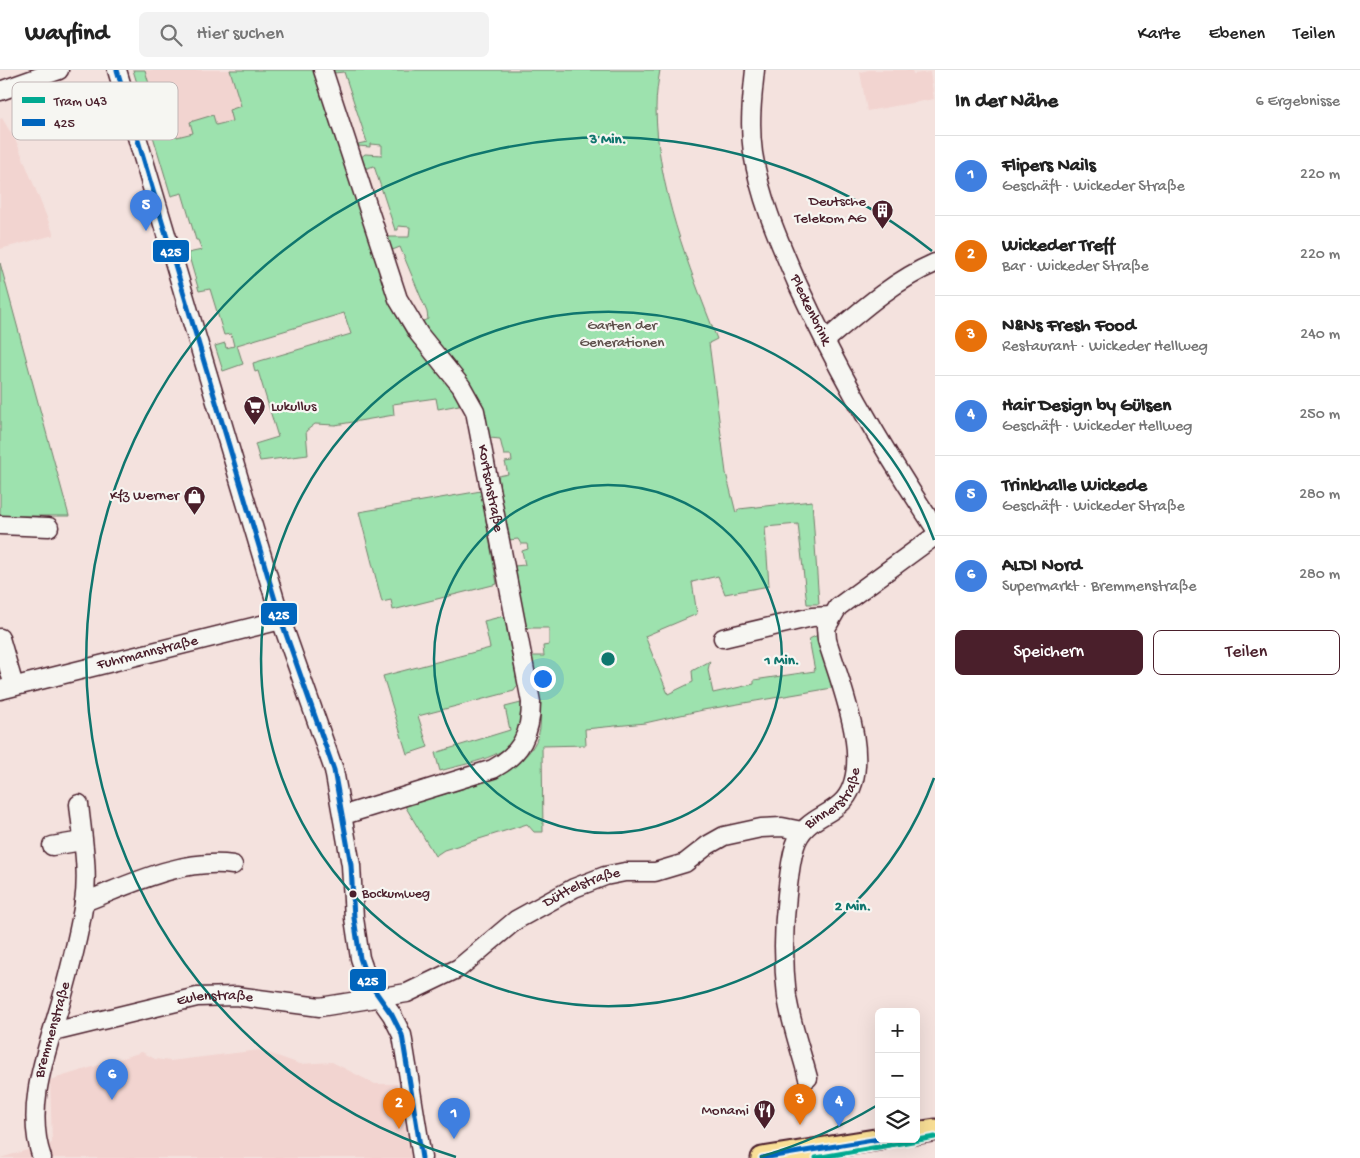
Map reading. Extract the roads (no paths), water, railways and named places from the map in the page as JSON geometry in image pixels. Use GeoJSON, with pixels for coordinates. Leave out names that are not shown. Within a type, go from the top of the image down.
{"type":"FeatureCollection","features":[{"type":"Feature","properties":{"kind":"main road"},"geometry":{"type":"LineString","coordinates":[[920,1132],[935,1130]]}},
{"type":"Feature","properties":{"kind":"main road"},"geometry":{"type":"LineString","coordinates":[[762,1158],[875,1140]]}},
{"type":"Feature","properties":{"kind":"street"},"geometry":{"type":"LineString","coordinates":[[25,82],[59,70]]}},
{"type":"Feature","properties":{"kind":"street"},"geometry":{"type":"LineString","coordinates":[[117,70],[121,82]]}},
{"type":"Feature","properties":{"kind":"street","name":"Kortschstraße"},"geometry":{"type":"LineString","coordinates":[[323,70],[398,299],[419,334],[461,386],[475,411],[531,702],[529,731],[522,746],[504,763],[492,769],[344,815]]}},
{"type":"Feature","properties":{"kind":"street","name":"Pleckenbrink"},"geometry":{"type":"LineString","coordinates":[[755,70],[751,128],[754,154],[762,193],[774,232],[824,341],[905,483],[935,528]]}},
{"type":"Feature","properties":{"kind":"street"},"geometry":{"type":"LineString","coordinates":[[0,91],[12,87]]}},
{"type":"Feature","properties":{"kind":"street"},"geometry":{"type":"LineString","coordinates":[[138,140],[281,620],[328,750],[344,815],[351,865],[354,918],[360,958],[368,981],[392,1016],[406,1047],[422,1158]]}},
{"type":"Feature","properties":{"kind":"street"},"geometry":{"type":"LineString","coordinates":[[824,341],[884,292],[910,274],[935,263]]}},
{"type":"Feature","properties":{"kind":"street"},"geometry":{"type":"LineString","coordinates":[[0,525],[49,527]]}},
{"type":"Feature","properties":{"kind":"street"},"geometry":{"type":"LineString","coordinates":[[723,638],[812,617],[831,616],[838,607],[935,536]]}},
{"type":"Feature","properties":{"kind":"street","name":"Binnerstraße"},"geometry":{"type":"LineString","coordinates":[[808,1078],[788,999],[783,956],[791,863],[795,844],[802,831],[819,817],[843,802],[851,789],[856,770],[855,741],[827,640],[826,628],[831,616]]}},
{"type":"Feature","properties":{"kind":"street","name":"Fuhrmannstraße"},"geometry":{"type":"LineString","coordinates":[[0,638],[7,688],[281,620]]}},
{"type":"Feature","properties":{"kind":"street","name":"Bremmenstraße"},"geometry":{"type":"LineString","coordinates":[[42,1158],[36,1128],[37,1094],[70,968],[84,902],[85,883],[79,804]]}},
{"type":"Feature","properties":{"kind":"street","name":"Düttelstraße"},"geometry":{"type":"LineString","coordinates":[[380,999],[407,993],[459,968],[516,920],[581,885],[605,876],[624,872],[655,872],[685,863],[708,844],[724,836],[760,828],[782,827],[802,831]]}},
{"type":"Feature","properties":{"kind":"street"},"geometry":{"type":"LineString","coordinates":[[52,846],[82,841]]}},
{"type":"Feature","properties":{"kind":"street"},"geometry":{"type":"LineString","coordinates":[[84,902],[156,875],[194,865],[214,862],[233,865]]}},
{"type":"Feature","properties":{"kind":"street","name":"Eulenstraße"},"geometry":{"type":"LineString","coordinates":[[53,1032],[197,997],[236,996],[320,1006],[380,999]]}},
{"type":"Feature","properties":{"kind":"tram line","name":"U43"},"geometry":{"type":"LineString","coordinates":[[816,1158],[935,1137]]}},
{"type":"Feature","properties":{"kind":"place","name":"Deutsche Telekom AG"},"geometry":{"type":"Point","coordinates":[882,230]}},
{"type":"Feature","properties":{"kind":"place","name":"Trinkhalle Wickede"},"geometry":{"type":"Point","coordinates":[146,231]}},
{"type":"Feature","properties":{"kind":"place","name":"Lukullus"},"geometry":{"type":"Point","coordinates":[255,426]}},
{"type":"Feature","properties":{"kind":"place","name":"Kfz Werner"},"geometry":{"type":"Point","coordinates":[195,515]}},
{"type":"Feature","properties":{"kind":"place","name":"Bockumweg"},"geometry":{"type":"Point","coordinates":[353,894]}},
{"type":"Feature","properties":{"kind":"place","name":"ALDI Nord"},"geometry":{"type":"Point","coordinates":[112,1100]}},
{"type":"Feature","properties":{"kind":"place","name":"N&Ns Fresh Food"},"geometry":{"type":"Point","coordinates":[800,1125]}},
{"type":"Feature","properties":{"kind":"place","name":"Hair Design by Gülsen"},"geometry":{"type":"Point","coordinates":[839,1127]}},
{"type":"Feature","properties":{"kind":"place","name":"Wickeder Treff"},"geometry":{"type":"Point","coordinates":[399,1129]}},
{"type":"Feature","properties":{"kind":"place","name":"Monami"},"geometry":{"type":"Point","coordinates":[765,1130]}},
{"type":"Feature","properties":{"kind":"place","name":"Flipers Nails"},"geometry":{"type":"Point","coordinates":[454,1139]}},
{"type":"Feature","properties":{"kind":"park label","name":"Garten der Generationen"},"geometry":{"type":"Point","coordinates":[622,334]}}]}
